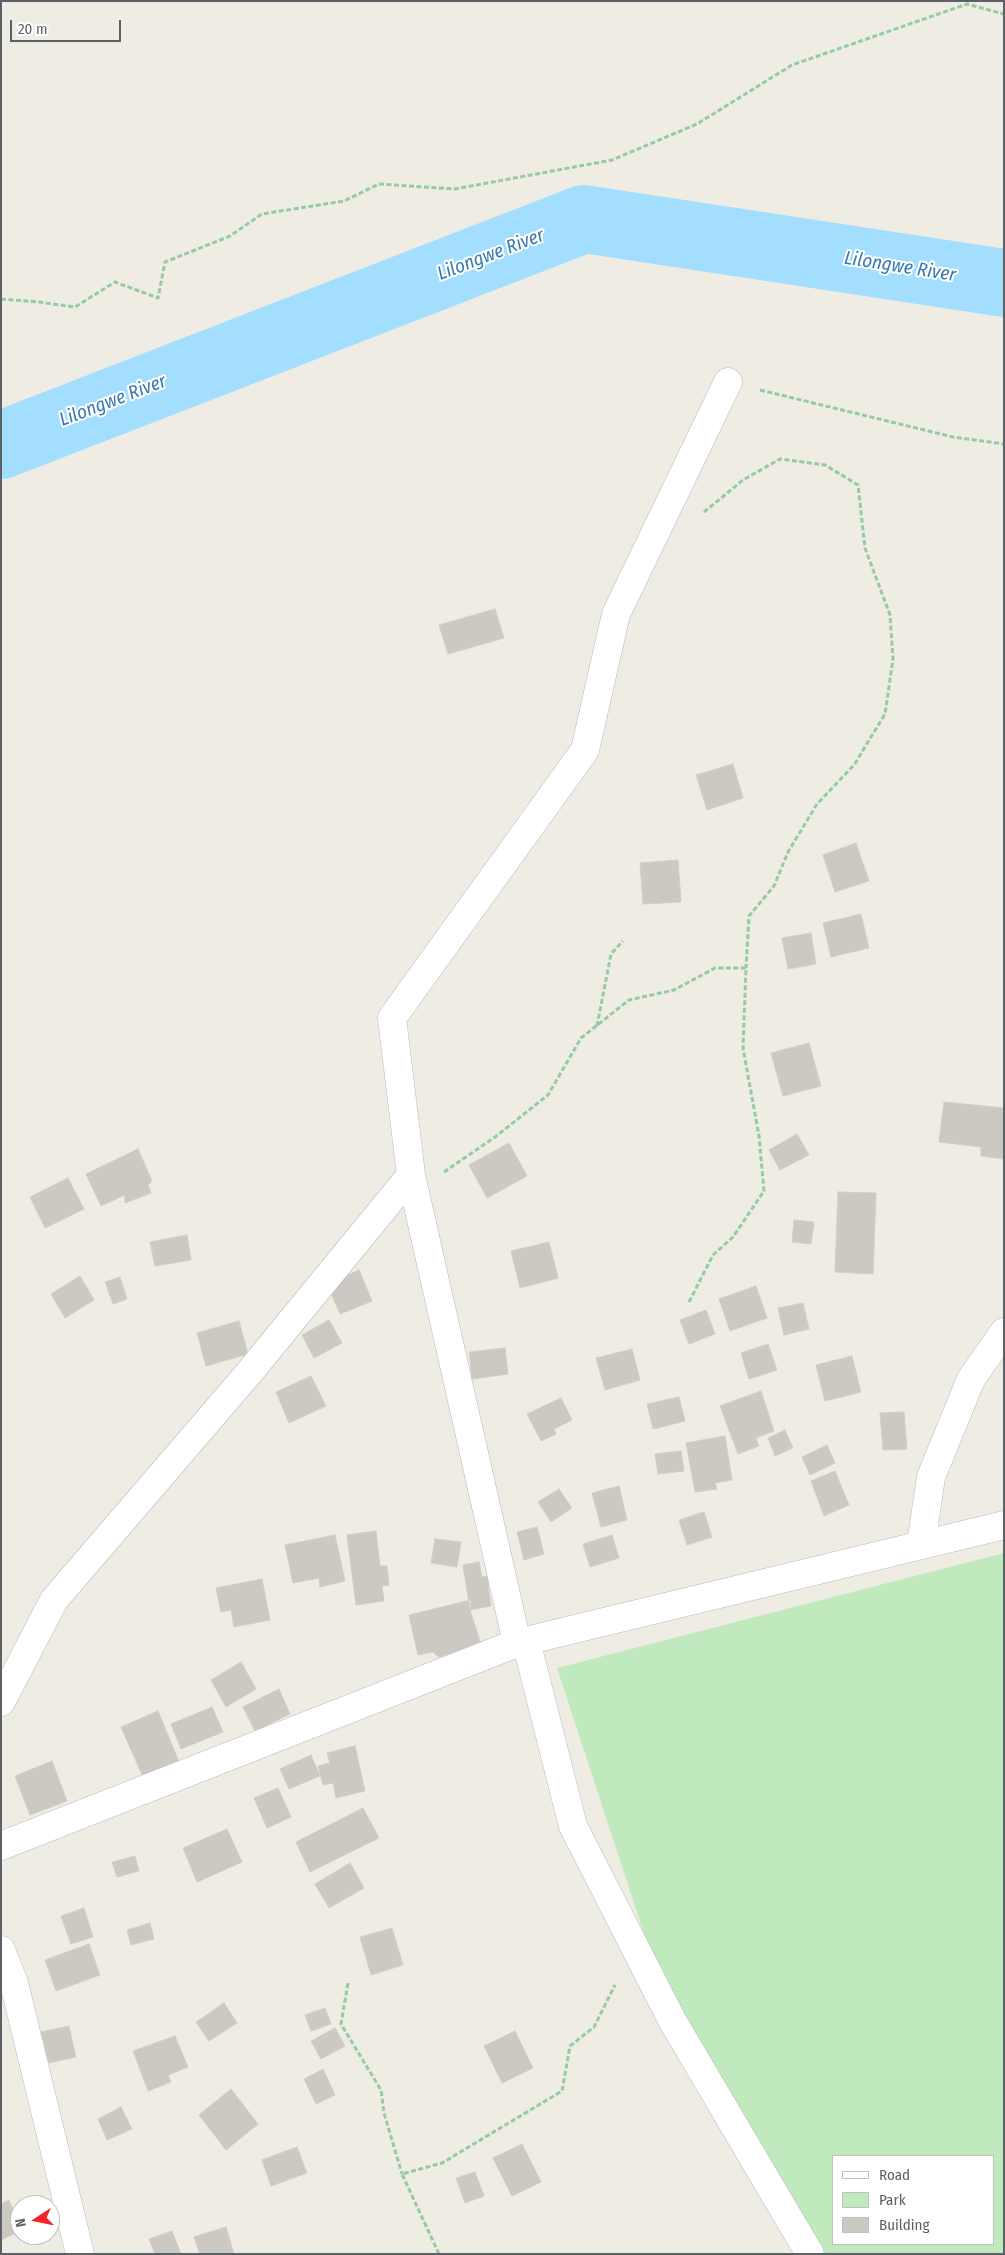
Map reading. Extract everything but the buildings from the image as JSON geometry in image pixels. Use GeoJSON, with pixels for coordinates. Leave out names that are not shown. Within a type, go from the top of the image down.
{"type":"FeatureCollection","features":[{"type":"Feature","properties":{"kind":"street"},"geometry":{"type":"LineString","coordinates":[[728,382],[616,614],[585,750],[392,1018],[411,1175],[522,1642],[573,1826],[673,2022],[810,2254]]}},
{"type":"Feature","properties":{"kind":"street"},"geometry":{"type":"LineString","coordinates":[[1,1702],[54,1600],[242,1381],[411,1175]]}},
{"type":"Feature","properties":{"kind":"street"},"geometry":{"type":"LineString","coordinates":[[920,1545],[931,1477],[971,1379],[1004,1332]]}},
{"type":"Feature","properties":{"kind":"street"},"geometry":{"type":"LineString","coordinates":[[1,1846],[522,1642],[1004,1525]]}},
{"type":"Feature","properties":{"kind":"street"},"geometry":{"type":"LineString","coordinates":[[1,1950],[14,1983],[80,2254]]}},
{"type":"Feature","properties":{"kind":"path"},"geometry":{"type":"LineString","coordinates":[[1,300],[39,302],[76,308],[114,282],[158,298],[165,262],[230,236],[262,214],[344,201],[379,184],[455,189],[612,160],[697,124],[792,65],[967,4],[1004,14]]}},
{"type":"Feature","properties":{"kind":"path"},"geometry":{"type":"LineString","coordinates":[[728,382],[953,437],[1004,444]]}},
{"type":"Feature","properties":{"kind":"path"},"geometry":{"type":"LineString","coordinates":[[688,1304],[713,1255],[733,1237],[764,1191],[759,1136],[743,1048],[749,916],[774,886],[788,852],[817,804],[854,765],[885,714],[893,659],[890,615],[865,548],[858,485],[826,465],[780,459],[743,480],[702,513]]}},
{"type":"Feature","properties":{"kind":"path"},"geometry":{"type":"LineString","coordinates":[[597,1026],[612,954],[623,941]]}},
{"type":"Feature","properties":{"kind":"path"},"geometry":{"type":"LineString","coordinates":[[411,1175],[442,1173],[495,1137],[548,1095],[581,1038],[629,1000],[674,990],[715,968],[746,968]]}},
{"type":"Feature","properties":{"kind":"path"},"geometry":{"type":"LineString","coordinates":[[402,2174],[442,2163],[562,2091],[570,2046],[594,2027],[635,1946]]}},
{"type":"Feature","properties":{"kind":"path"},"geometry":{"type":"LineString","coordinates":[[348,1983],[341,2024],[381,2090],[384,2113],[402,2174],[439,2254]]}},
{"type":"Feature","properties":{"kind":"green space"},"geometry":{"type":"Polygon","coordinates":[[[1004,1553],[1004,2254],[808,2254],[673,2022],[557,1668],[1004,1553]]]}},
{"type":"Feature","properties":{"kind":"waterway","name":"Lilongwe River"},"geometry":{"type":"LineString","coordinates":[[1,445],[584,219],[1004,283]]}}]}
